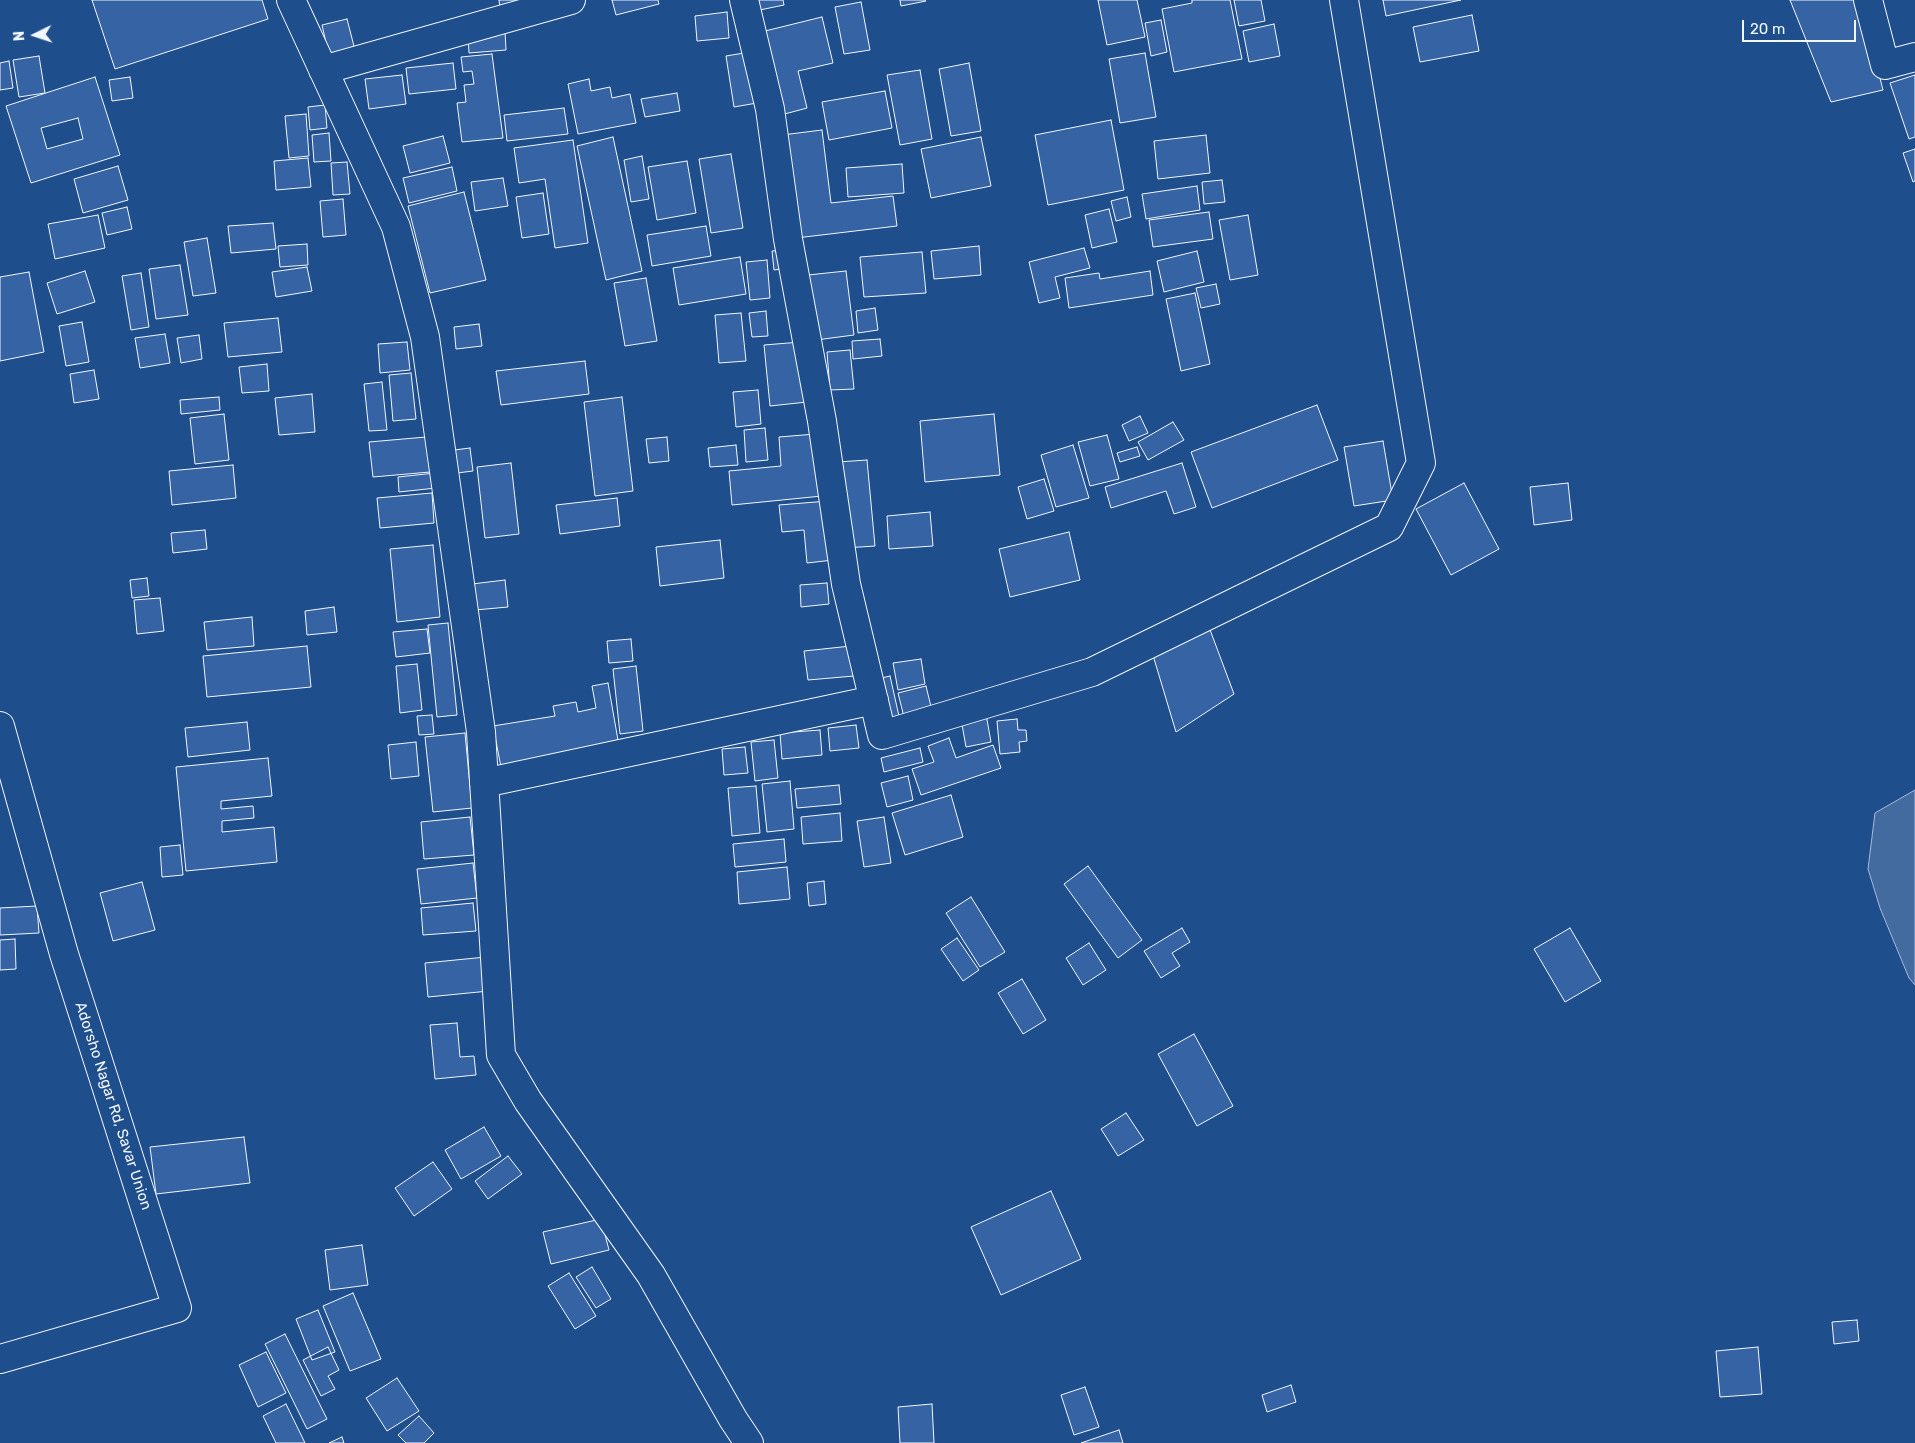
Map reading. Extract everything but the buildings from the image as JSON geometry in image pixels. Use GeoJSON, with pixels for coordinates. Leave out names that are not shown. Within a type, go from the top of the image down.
{"type":"FeatureCollection","features":[{"type":"Feature","properties":{"kind":"street"},"geometry":{"type":"LineString","coordinates":[[290,0],[396,227],[424,337],[481,732],[501,1055],[528,1100],[651,1275],[732,1420],[749,1443]]}},
{"type":"Feature","properties":{"kind":"street"},"geometry":{"type":"LineString","coordinates":[[323,70],[571,0]]}},
{"type":"Feature","properties":{"kind":"street"},"geometry":{"type":"LineString","coordinates":[[744,0],[770,109],[788,239],[822,421],[846,584],[882,735],[1092,672],[1388,527],[1421,463],[1344,0]]}},
{"type":"Feature","properties":{"kind":"street"},"geometry":{"type":"LineString","coordinates":[[1868,0],[1885,65],[1915,57]]}},
{"type":"Feature","properties":{"kind":"street"},"geometry":{"type":"LineString","coordinates":[[484,783],[874,700]]}},
{"type":"Feature","properties":{"kind":"street","name":"Adorsho Nagar Rd, Savar Union"},"geometry":{"type":"LineString","coordinates":[[0,726],[64,954],[178,1308],[0,1359]]}},
{"type":"Feature","properties":{"kind":"water"},"geometry":{"type":"Polygon","coordinates":[[[1915,790],[1915,985],[1909,978],[1880,908],[1868,869],[1875,813],[1915,790]]]}}]}
